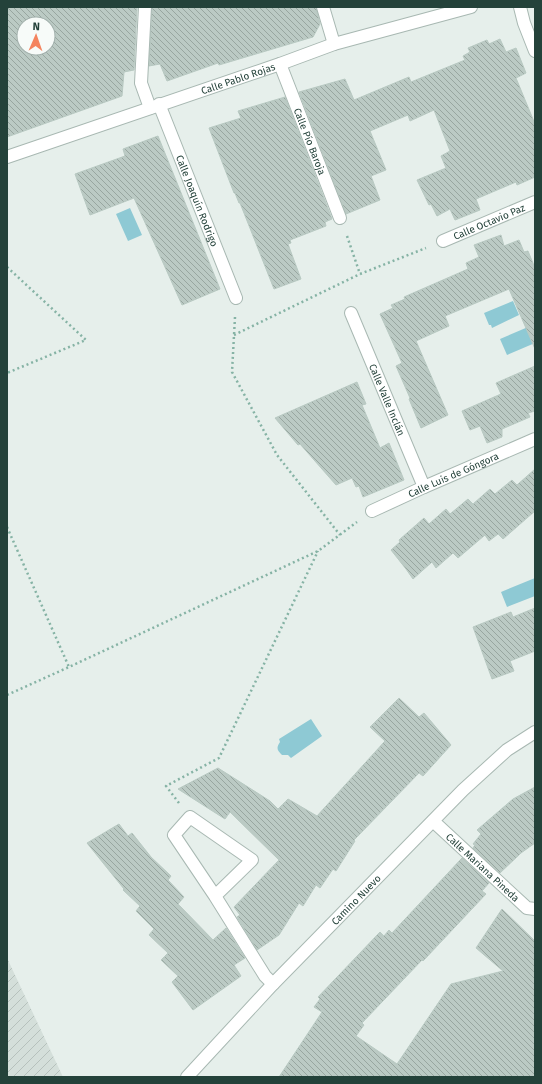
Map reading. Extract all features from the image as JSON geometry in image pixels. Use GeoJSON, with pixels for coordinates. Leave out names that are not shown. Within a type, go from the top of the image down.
{"type":"FeatureCollection","features":[{"type":"Feature","properties":{"kind":"street","name":"Calle Joaquín Rodrigo"},"geometry":{"type":"LineString","coordinates":[[145,7],[141,83],[154,106],[236,298]]}},
{"type":"Feature","properties":{"kind":"street"},"geometry":{"type":"LineString","coordinates":[[324,7],[334,44]]}},
{"type":"Feature","properties":{"kind":"street","name":"Calle Pablo Rojas"},"geometry":{"type":"LineString","coordinates":[[7,157],[280,64],[334,44],[471,7]]}},
{"type":"Feature","properties":{"kind":"street"},"geometry":{"type":"LineString","coordinates":[[520,7],[524,23],[535,51]]}},
{"type":"Feature","properties":{"kind":"street","name":"Calle Pío Baroja"},"geometry":{"type":"LineString","coordinates":[[280,64],[340,218]]}},
{"type":"Feature","properties":{"kind":"street","name":"Calle Octavio Paz"},"geometry":{"type":"LineString","coordinates":[[443,241],[535,202]]}},
{"type":"Feature","properties":{"kind":"street","name":"Calle Valle Inclán"},"geometry":{"type":"LineString","coordinates":[[351,314],[424,487]]}},
{"type":"Feature","properties":{"kind":"street","name":"Calle Luis de Góngora"},"geometry":{"type":"LineString","coordinates":[[372,511],[535,439]]}},
{"type":"Feature","properties":{"kind":"street","name":"Camino Nuevo"},"geometry":{"type":"LineString","coordinates":[[187,1077],[272,984],[463,790],[507,750],[535,732]]}},
{"type":"Feature","properties":{"kind":"street"},"geometry":{"type":"LineString","coordinates":[[215,896],[252,860],[190,817],[174,835],[272,984]]}},
{"type":"Feature","properties":{"kind":"street","name":"Calle Mariana Pineda"},"geometry":{"type":"LineString","coordinates":[[433,821],[527,908],[535,909]]}},
{"type":"Feature","properties":{"kind":"path"},"geometry":{"type":"LineString","coordinates":[[340,218],[360,274]]}},
{"type":"Feature","properties":{"kind":"path"},"geometry":{"type":"LineString","coordinates":[[234,335],[360,274],[443,241]]}},
{"type":"Feature","properties":{"kind":"path"},"geometry":{"type":"LineString","coordinates":[[7,267],[86,340],[7,373]]}},
{"type":"Feature","properties":{"kind":"path"},"geometry":{"type":"LineString","coordinates":[[236,298],[232,372],[277,455],[340,535]]}},
{"type":"Feature","properties":{"kind":"path"},"geometry":{"type":"LineString","coordinates":[[7,695],[70,667],[318,550],[372,511]]}},
{"type":"Feature","properties":{"kind":"path"},"geometry":{"type":"LineString","coordinates":[[7,527],[70,667]]}},
{"type":"Feature","properties":{"kind":"path"},"geometry":{"type":"LineString","coordinates":[[190,817],[166,786],[219,758],[318,550]]}},
{"type":"Feature","properties":{"kind":"shaded area"},"geometry":{"type":"Polygon","coordinates":[[[7,958],[63,1077],[7,1077],[7,958]]]}},
{"type":"Feature","properties":{"kind":"water"},"geometry":{"type":"Polygon","coordinates":[[[130,208],[142,235],[128,241],[116,214],[130,208]]]}},
{"type":"Feature","properties":{"kind":"water"},"geometry":{"type":"Polygon","coordinates":[[[513,301],[519,315],[492,328],[491,325],[489,325],[484,313],[513,301]]]}},
{"type":"Feature","properties":{"kind":"water"},"geometry":{"type":"Polygon","coordinates":[[[528,327],[535,343],[507,355],[500,339],[528,327]]]}},
{"type":"Feature","properties":{"kind":"water"},"geometry":{"type":"Polygon","coordinates":[[[535,578],[535,596],[507,607],[501,592],[535,578]]]}},
{"type":"Feature","properties":{"kind":"water"},"geometry":{"type":"Polygon","coordinates":[[[311,719],[322,736],[291,758],[288,755],[282,755],[278,749],[280,742],[279,739],[311,719]]]}},
{"type":"Feature","properties":{"kind":"building"},"geometry":{"type":"Polygon","coordinates":[[[7,7],[137,7],[134,70],[124,72],[122,96],[7,137],[7,7]]]}},
{"type":"Feature","properties":{"kind":"building"},"geometry":{"type":"Polygon","coordinates":[[[152,7],[316,7],[320,24],[313,37],[219,65],[218,63],[167,81],[160,64],[149,66],[152,7]]]}},
{"type":"Feature","properties":{"kind":"building"},"geometry":{"type":"Polygon","coordinates":[[[500,39],[506,52],[516,48],[526,73],[516,78],[535,124],[535,177],[517,185],[516,182],[476,199],[480,210],[455,220],[450,209],[437,216],[431,204],[429,205],[417,180],[446,168],[441,156],[450,151],[434,110],[410,121],[408,115],[370,131],[386,170],[371,176],[380,200],[346,214],[299,92],[345,79],[354,100],[409,77],[411,82],[465,60],[463,56],[470,52],[468,48],[487,40],[489,44],[500,39]]]}},
{"type":"Feature","properties":{"kind":"building"},"geometry":{"type":"Polygon","coordinates":[[[285,97],[332,219],[325,222],[326,226],[290,240],[291,243],[288,244],[301,279],[274,289],[209,128],[241,118],[238,111],[285,97]]]}},
{"type":"Feature","properties":{"kind":"building"},"geometry":{"type":"Polygon","coordinates":[[[158,136],[220,289],[182,305],[134,198],[90,215],[75,174],[125,156],[123,149],[158,136]]]}},
{"type":"Feature","properties":{"kind":"building"},"geometry":{"type":"Polygon","coordinates":[[[501,235],[504,246],[519,240],[524,252],[528,251],[535,268],[535,349],[509,289],[445,316],[449,326],[416,341],[448,415],[421,428],[396,366],[402,363],[380,314],[393,308],[391,305],[405,299],[404,297],[468,269],[466,263],[479,257],[474,245],[501,235]]]}},
{"type":"Feature","properties":{"kind":"building"},"geometry":{"type":"Polygon","coordinates":[[[535,366],[535,411],[528,413],[530,417],[502,429],[502,437],[487,443],[480,426],[470,430],[462,411],[501,394],[496,383],[535,366]]]}},
{"type":"Feature","properties":{"kind":"building"},"geometry":{"type":"Polygon","coordinates":[[[357,382],[366,404],[362,405],[380,448],[389,443],[404,480],[363,497],[359,486],[356,487],[352,478],[336,485],[275,418],[357,382]]]}},
{"type":"Feature","properties":{"kind":"building"},"geometry":{"type":"Polygon","coordinates":[[[535,469],[535,511],[503,539],[498,534],[489,541],[485,535],[458,558],[453,553],[436,568],[432,562],[413,579],[391,550],[400,542],[399,540],[424,518],[429,524],[446,509],[450,514],[468,499],[473,504],[490,489],[495,494],[512,480],[517,485],[535,469]]]}},
{"type":"Feature","properties":{"kind":"building"},"geometry":{"type":"Polygon","coordinates":[[[535,608],[535,651],[510,661],[514,671],[492,679],[473,627],[511,612],[513,617],[535,608]]]}},
{"type":"Feature","properties":{"kind":"building"},"geometry":{"type":"Polygon","coordinates":[[[399,698],[419,717],[424,713],[451,745],[423,776],[419,773],[354,840],[355,841],[336,871],[333,869],[320,888],[316,885],[303,906],[299,903],[279,935],[257,950],[237,917],[240,915],[234,907],[279,860],[230,812],[225,819],[178,789],[218,768],[270,801],[278,809],[288,799],[317,816],[385,741],[370,727],[399,698]]]}},
{"type":"Feature","properties":{"kind":"building"},"geometry":{"type":"Polygon","coordinates":[[[535,787],[535,843],[521,853],[500,873],[473,848],[475,845],[473,844],[481,834],[477,830],[513,799],[535,787]]]}},
{"type":"Feature","properties":{"kind":"building"},"geometry":{"type":"Polygon","coordinates":[[[119,824],[128,836],[132,833],[151,857],[171,876],[168,880],[184,897],[178,904],[213,940],[226,928],[245,958],[234,965],[241,976],[193,1010],[172,982],[178,976],[161,960],[168,953],[149,935],[154,929],[136,911],[140,906],[123,890],[124,889],[87,843],[119,824]]]}},
{"type":"Feature","properties":{"kind":"building"},"geometry":{"type":"Polygon","coordinates":[[[462,858],[489,883],[482,891],[486,894],[362,1023],[364,1025],[356,1036],[397,1064],[451,984],[503,971],[476,948],[502,909],[535,941],[535,1077],[279,1077],[322,1012],[314,1007],[320,999],[318,997],[380,932],[384,936],[389,930],[392,933],[462,858]]]}}]}
